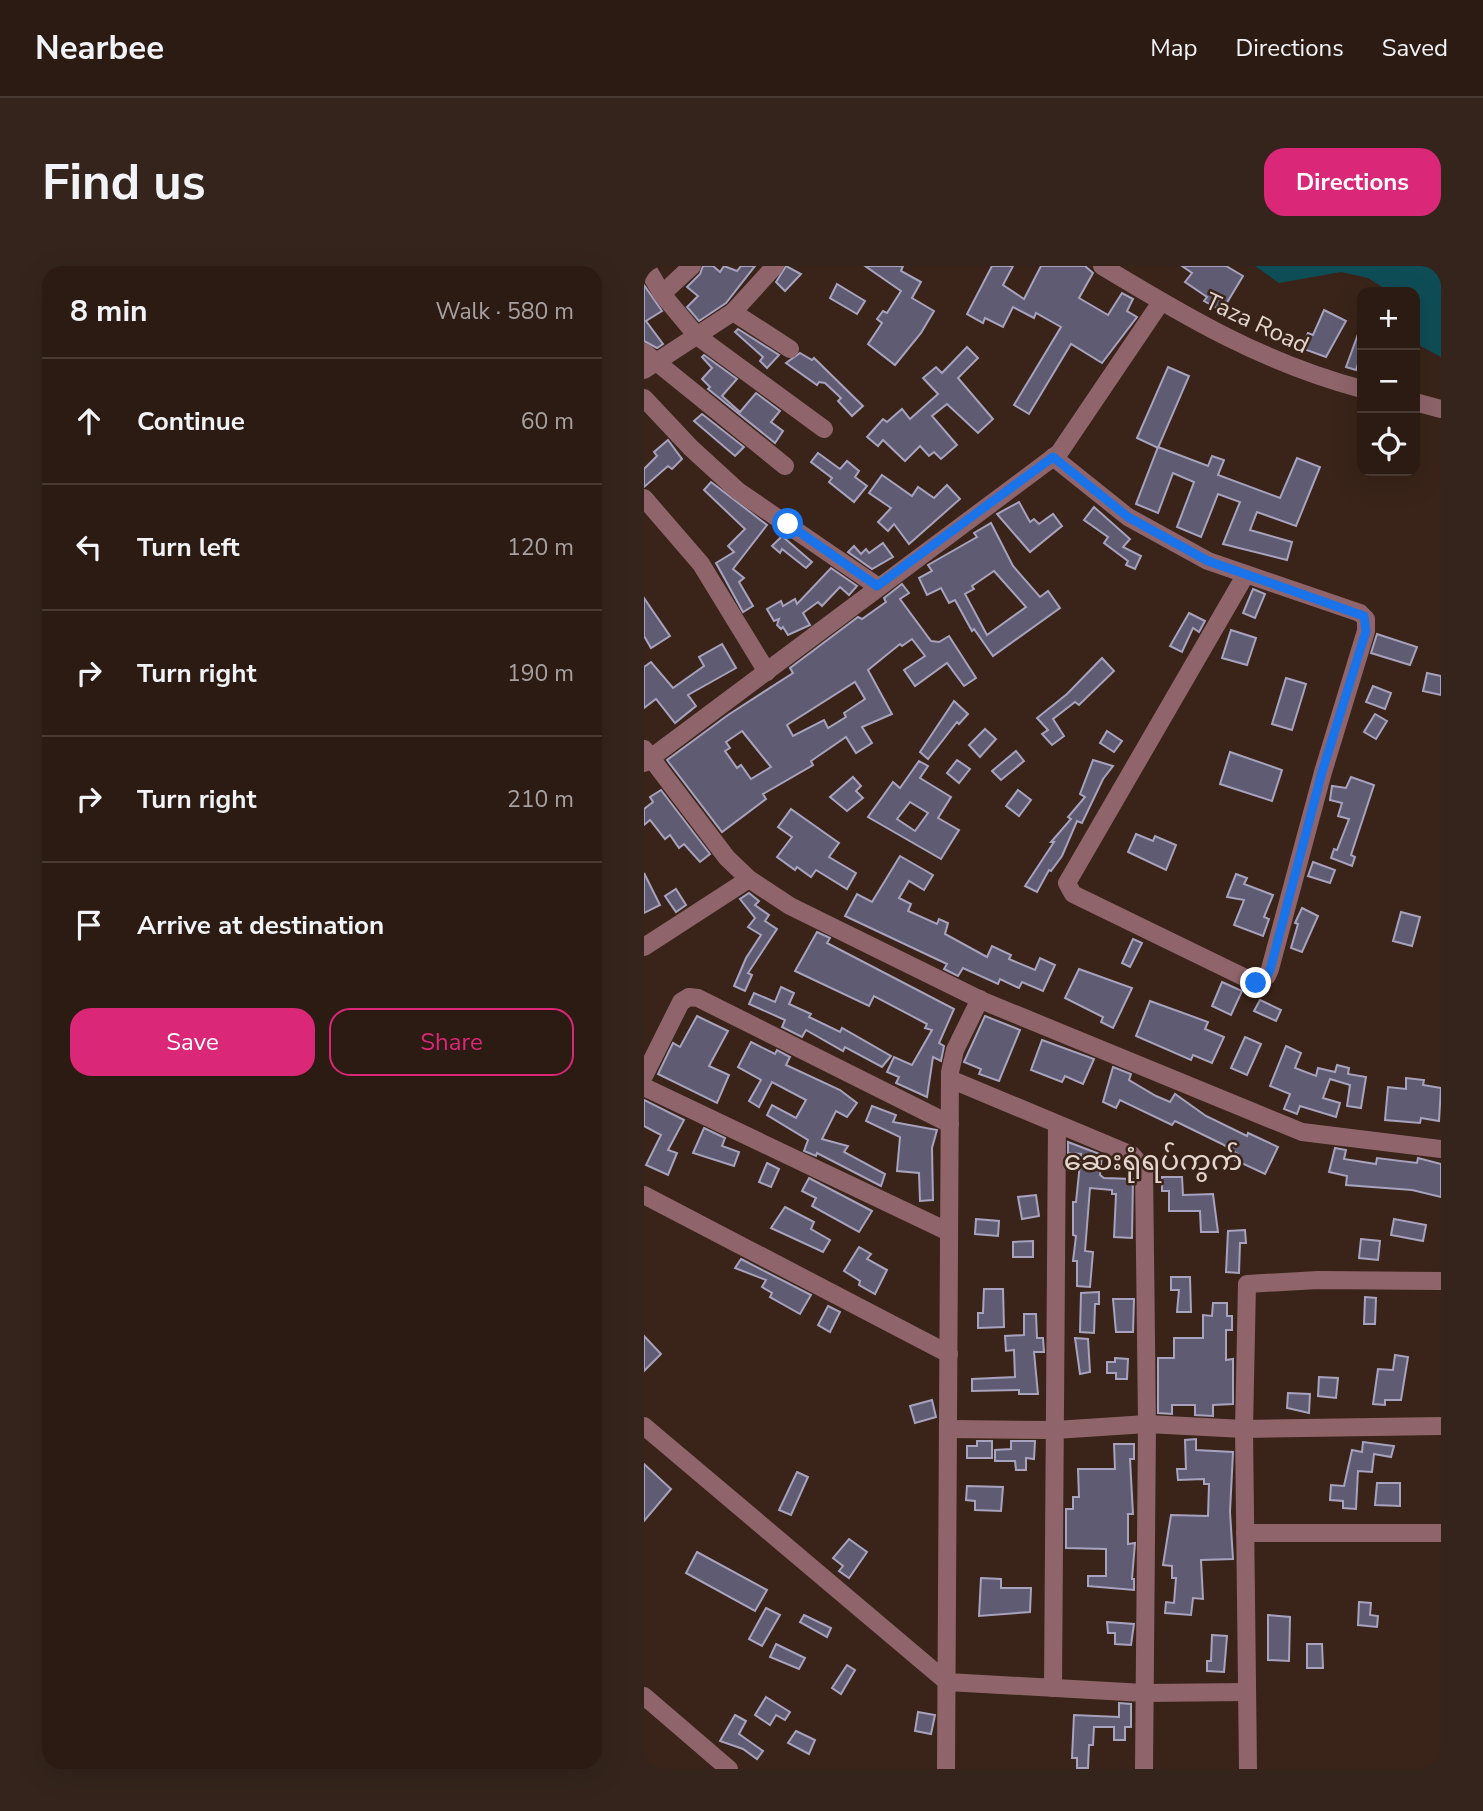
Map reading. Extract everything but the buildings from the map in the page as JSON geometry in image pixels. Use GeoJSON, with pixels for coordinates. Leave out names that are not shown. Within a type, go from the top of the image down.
{"type":"FeatureCollection","features":[{"type":"Feature","properties":{"kind":"street"},"geometry":{"type":"LineString","coordinates":[[646,266],[662,294],[697,336],[824,429]]}},
{"type":"Feature","properties":{"kind":"street"},"geometry":{"type":"LineString","coordinates":[[662,294],[692,266]]}},
{"type":"Feature","properties":{"kind":"street"},"geometry":{"type":"LineString","coordinates":[[775,266],[733,313],[648,362],[785,466]]}},
{"type":"Feature","properties":{"kind":"street","name":"Taza Road"},"geometry":{"type":"LineString","coordinates":[[1102,266],[1215,334],[1314,376],[1357,388]]}},
{"type":"Feature","properties":{"kind":"street"},"geometry":{"type":"LineString","coordinates":[[1161,302],[1059,453],[877,586],[767,672],[646,757],[727,858],[749,878],[790,906],[980,999],[1302,1132],[1441,1149]]}},
{"type":"Feature","properties":{"kind":"street"},"geometry":{"type":"LineString","coordinates":[[733,313],[790,349]]}},
{"type":"Feature","properties":{"kind":"street"},"geometry":{"type":"LineString","coordinates":[[644,398],[691,448],[738,491],[877,586]]}},
{"type":"Feature","properties":{"kind":"street"},"geometry":{"type":"LineString","coordinates":[[1420,403],[1441,409]]}},
{"type":"Feature","properties":{"kind":"street"},"geometry":{"type":"LineString","coordinates":[[1053,457],[1128,517],[1208,561],[1360,613],[1367,624],[1322,772],[1270,970],[1267,976],[1256,983],[1073,894],[1067,883],[1245,574]]}},
{"type":"Feature","properties":{"kind":"street"},"geometry":{"type":"LineString","coordinates":[[644,498],[701,564],[767,672]]}},
{"type":"Feature","properties":{"kind":"street"},"geometry":{"type":"LineString","coordinates":[[644,947],[749,878]]}},
{"type":"Feature","properties":{"kind":"street"},"geometry":{"type":"LineString","coordinates":[[644,1076],[681,1002],[689,997],[698,998],[950,1124]]}},
{"type":"Feature","properties":{"kind":"street"},"geometry":{"type":"LineString","coordinates":[[946,1769],[950,1079],[955,1051],[980,999]]}},
{"type":"Feature","properties":{"kind":"street"},"geometry":{"type":"LineString","coordinates":[[950,1079],[1132,1155],[1144,1170],[1147,1424],[1144,1769]]}},
{"type":"Feature","properties":{"kind":"street"},"geometry":{"type":"LineString","coordinates":[[644,1087],[949,1232]]}},
{"type":"Feature","properties":{"kind":"street"},"geometry":{"type":"LineString","coordinates":[[1053,1688],[1057,1124]]}},
{"type":"Feature","properties":{"kind":"street"},"geometry":{"type":"LineString","coordinates":[[644,1195],[948,1354]]}},
{"type":"Feature","properties":{"kind":"street"},"geometry":{"type":"LineString","coordinates":[[1248,1769],[1244,1429],[1247,1284],[1318,1280],[1441,1281]]}},
{"type":"Feature","properties":{"kind":"street"},"geometry":{"type":"LineString","coordinates":[[948,1429],[1055,1430],[1147,1424],[1244,1429],[1441,1426]]}},
{"type":"Feature","properties":{"kind":"street"},"geometry":{"type":"LineString","coordinates":[[644,1426],[947,1682],[1144,1693],[1247,1692]]}},
{"type":"Feature","properties":{"kind":"street"},"geometry":{"type":"LineString","coordinates":[[1245,1533],[1441,1534]]}},
{"type":"Feature","properties":{"kind":"street"},"geometry":{"type":"LineString","coordinates":[[644,1696],[729,1769]]}},
{"type":"Feature","properties":{"kind":"water"},"geometry":{"type":"Polygon","coordinates":[[[1255,266],[1441,266],[1441,357],[1420,346],[1420,287],[1382,287],[1368,278],[1341,272],[1279,283],[1255,266]]]}},
{"type":"Feature","properties":{"kind":"district","name":"ဆေးရုံရပ်ကွက်"},"geometry":{"type":"Point","coordinates":[1153,1160]}},
{"type":"Feature","properties":{"kind":"route"},"geometry":{"type":"LineString","coordinates":[[788,524],[877,586],[1053,457],[1128,517],[1208,561],[1364,616],[1366,631],[1322,772],[1270,970],[1262,981],[1256,983]]}}]}
